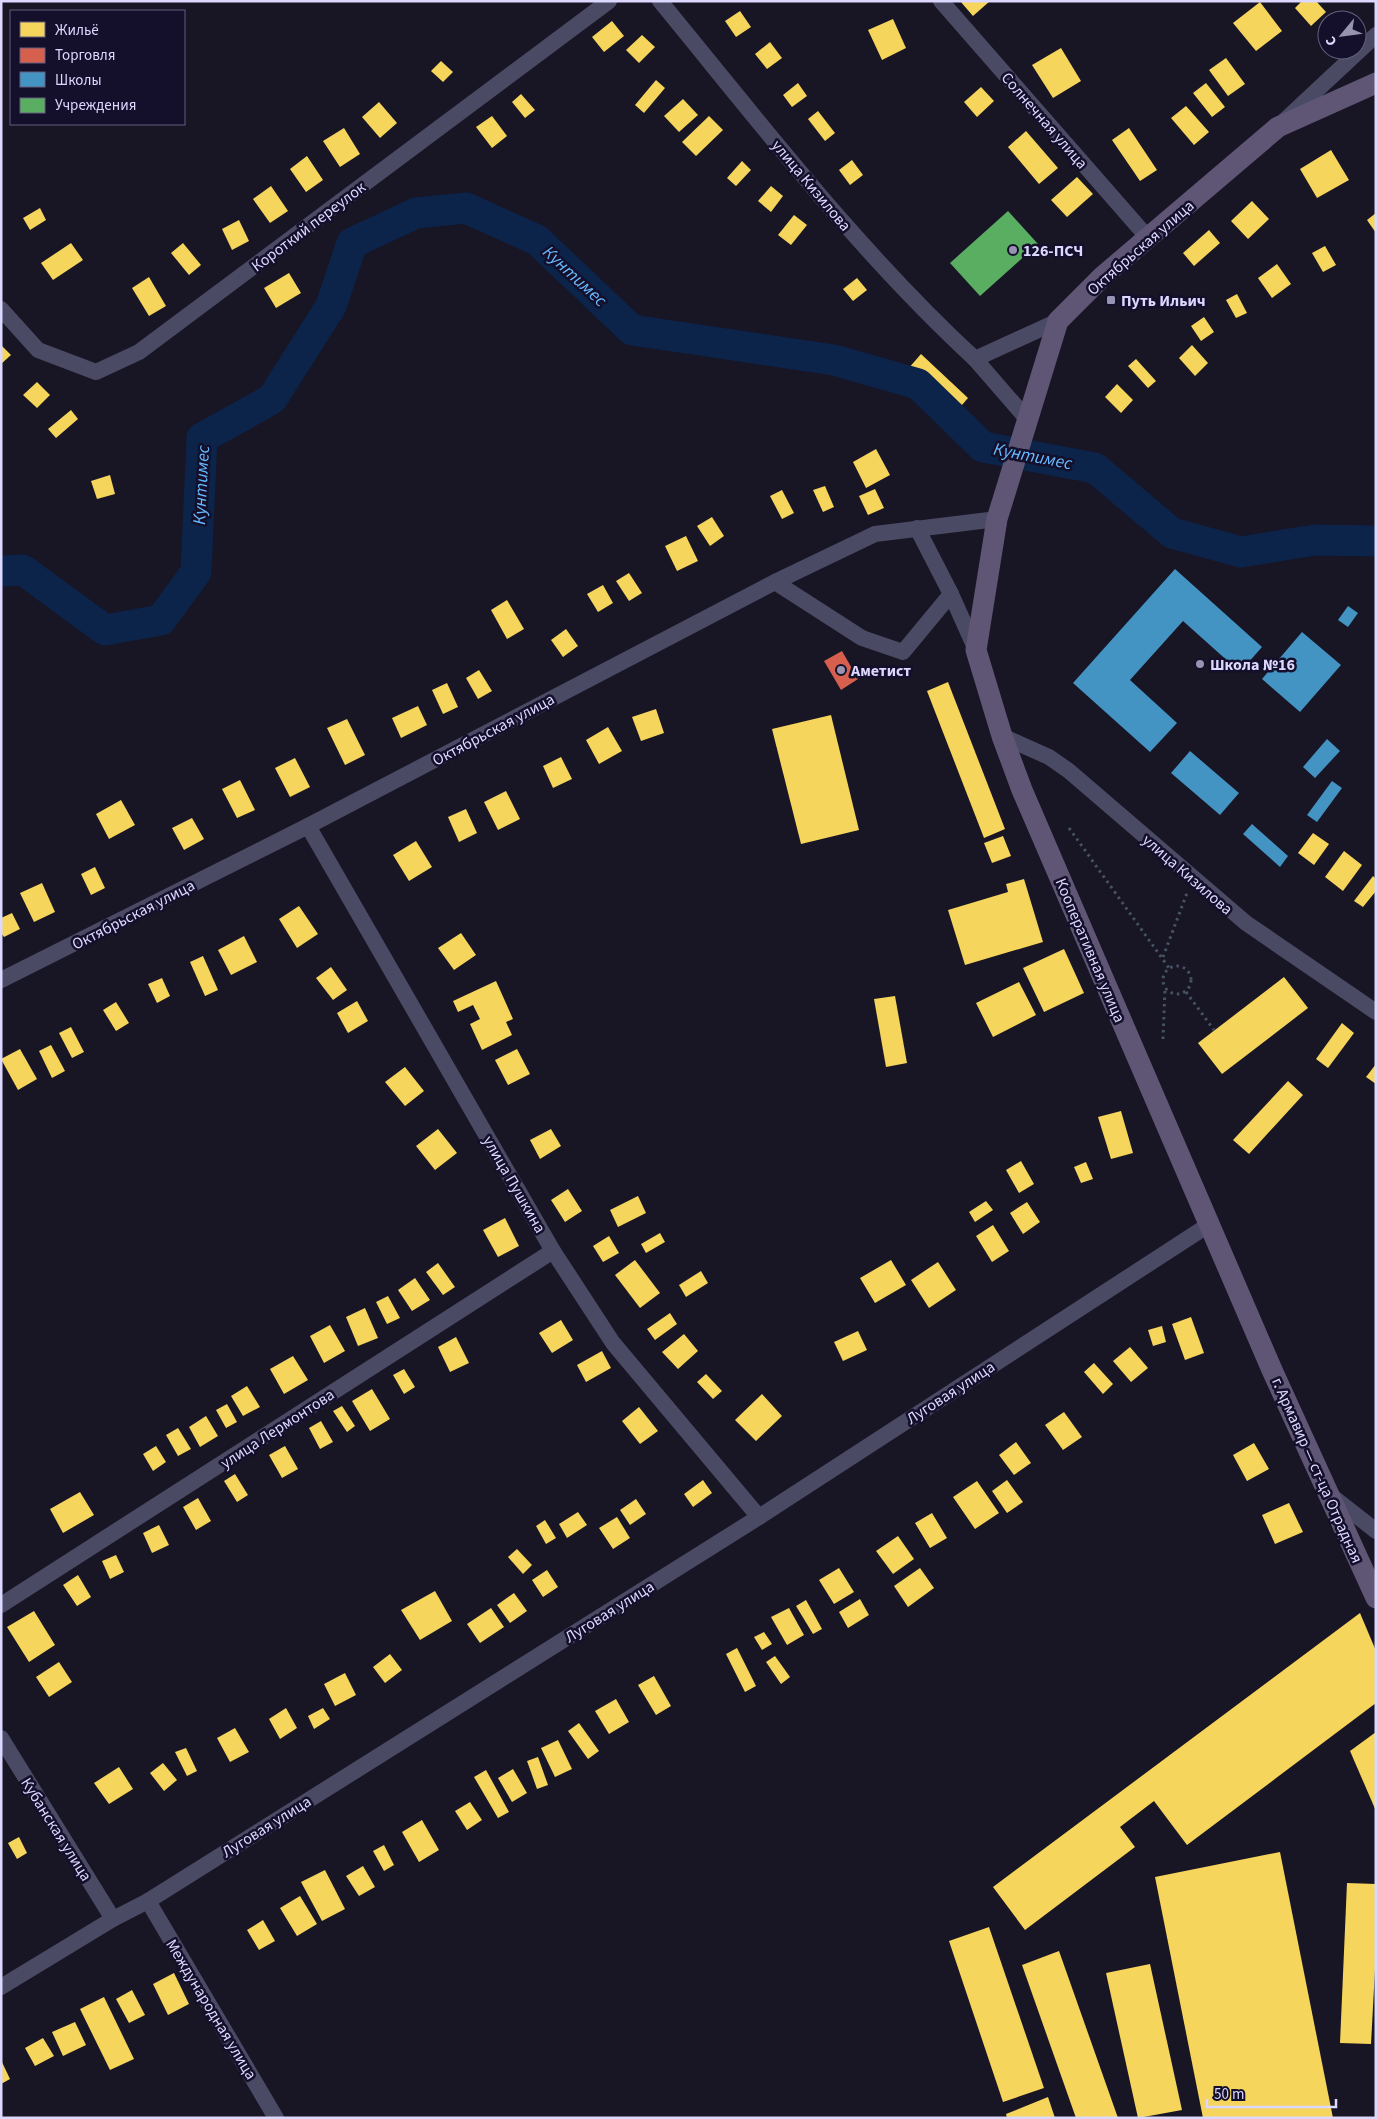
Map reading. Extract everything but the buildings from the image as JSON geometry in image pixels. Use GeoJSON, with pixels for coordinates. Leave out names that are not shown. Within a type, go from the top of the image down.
{"type":"FeatureCollection","features":[{"type":"Feature","properties":{"kind":"main road"},"geometry":{"type":"LineString","coordinates":[[1278,126],[1376,84]]}},
{"type":"Feature","properties":{"kind":"main road","name":"Октябрьская улица"},"geometry":{"type":"LineString","coordinates":[[976,650],[997,519],[1058,321],[1103,276],[1149,239],[1278,126]]}},
{"type":"Feature","properties":{"kind":"main road","name":"Кооперативная улица"},"geometry":{"type":"LineString","coordinates":[[976,650],[1002,736],[1026,799],[1272,1370]]}},
{"type":"Feature","properties":{"kind":"main road","name":"г. Армавир — ст-ца Отрадная"},"geometry":{"type":"LineString","coordinates":[[1272,1370],[1376,1598]]}},
{"type":"Feature","properties":{"kind":"street","name":"Короткий переулок"},"geometry":{"type":"LineString","coordinates":[[1,309],[38,350],[96,372],[139,352],[609,1]]}},
{"type":"Feature","properties":{"kind":"street","name":"улица Кизилова"},"geometry":{"type":"LineString","coordinates":[[660,1],[835,214],[928,315],[975,359],[1027,419]]}},
{"type":"Feature","properties":{"kind":"street","name":"Солнечная улица"},"geometry":{"type":"LineString","coordinates":[[941,1],[1149,239]]}},
{"type":"Feature","properties":{"kind":"street","name":"Октябрьская улица"},"geometry":{"type":"LineString","coordinates":[[1278,126],[1376,35]]}},
{"type":"Feature","properties":{"kind":"street"},"geometry":{"type":"LineString","coordinates":[[975,359],[1058,321]]}},
{"type":"Feature","properties":{"kind":"street","name":"Октябрьская улица"},"geometry":{"type":"LineString","coordinates":[[1,980],[308,826],[776,582],[875,534],[969,524],[997,519]]}},
{"type":"Feature","properties":{"kind":"street","name":"Кооперативная улица"},"geometry":{"type":"LineString","coordinates":[[918,528],[976,650]]}},
{"type":"Feature","properties":{"kind":"street"},"geometry":{"type":"LineString","coordinates":[[776,582],[862,638],[903,652],[951,594]]}},
{"type":"Feature","properties":{"kind":"street","name":"улица Кизилова"},"geometry":{"type":"LineString","coordinates":[[1002,736],[1049,757],[1069,771],[1246,923],[1376,1012]]}},
{"type":"Feature","properties":{"kind":"street","name":"улица Пушкина"},"geometry":{"type":"LineString","coordinates":[[308,826],[553,1251],[613,1343],[759,1517]]}},
{"type":"Feature","properties":{"kind":"street","name":"Луговая улица"},"geometry":{"type":"LineString","coordinates":[[1,1987],[113,1919],[148,1901],[759,1517],[1210,1224]]}},
{"type":"Feature","properties":{"kind":"street","name":"улица Лермонтова"},"geometry":{"type":"LineString","coordinates":[[1,1605],[553,1251]]}},
{"type":"Feature","properties":{"kind":"street"},"geometry":{"type":"LineString","coordinates":[[1327,1492],[1376,1531]]}},
{"type":"Feature","properties":{"kind":"street","name":"Кубанская улица"},"geometry":{"type":"LineString","coordinates":[[1,1738],[113,1919]]}},
{"type":"Feature","properties":{"kind":"street","name":"Международная улица"},"geometry":{"type":"LineString","coordinates":[[148,1901],[276,2118]]}},
{"type":"Feature","properties":{"kind":"path"},"geometry":{"type":"LineString","coordinates":[[1069,828],[1170,968]]}},
{"type":"Feature","properties":{"kind":"path"},"geometry":{"type":"LineString","coordinates":[[1162,958],[1193,877]]}},
{"type":"Feature","properties":{"kind":"path"},"geometry":{"type":"LineString","coordinates":[[1163,1039],[1163,975],[1170,968],[1183,967],[1190,974],[1191,984],[1186,992],[1172,994],[1164,988]]}},
{"type":"Feature","properties":{"kind":"path"},"geometry":{"type":"LineString","coordinates":[[1186,992],[1214,1030]]}},
{"type":"Feature","properties":{"kind":"waterway","name":"Кунтимес"},"geometry":{"type":"LineString","coordinates":[[1,571],[23,570],[105,630],[161,620],[196,572],[202,438],[272,399],[331,306],[352,243],[416,213],[466,208],[537,240],[632,330],[834,360],[918,384],[983,447],[1095,468],[1172,533],[1241,552],[1315,540],[1376,541]]}},
{"type":"Feature","properties":{"kind":"place","name":"126-ПСЧ"},"geometry":{"type":"Point","coordinates":[1013,250]}},
{"type":"Feature","properties":{"kind":"place","name":"Путь Ильич"},"geometry":{"type":"Point","coordinates":[1111,300]}},
{"type":"Feature","properties":{"kind":"place","name":"Школа №16"},"geometry":{"type":"Point","coordinates":[1200,664]}},
{"type":"Feature","properties":{"kind":"place","name":"Аметист"},"geometry":{"type":"Point","coordinates":[841,670]}}]}
